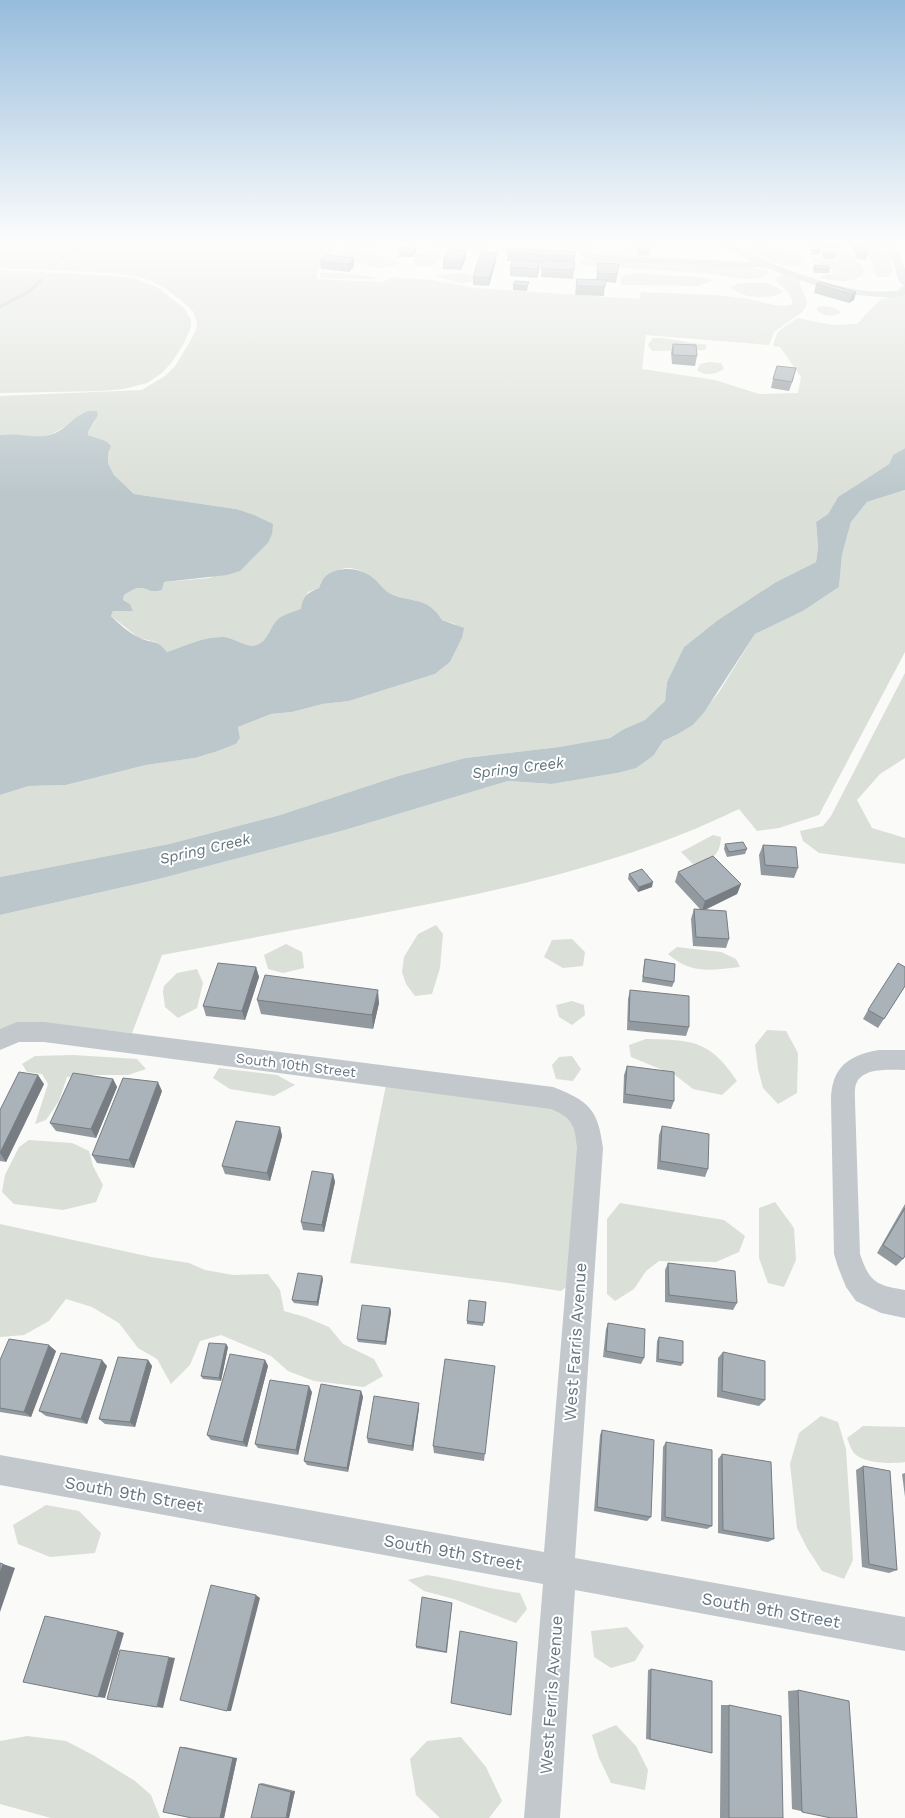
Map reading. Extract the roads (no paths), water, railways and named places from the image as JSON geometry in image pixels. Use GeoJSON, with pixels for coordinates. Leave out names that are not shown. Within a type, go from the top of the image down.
{"type":"FeatureCollection","features":[{"type":"Feature","properties":{"kind":"street","name":"South 10th Street"},"geometry":{"type":"LineString","coordinates":[[3,1038],[17,1032],[44,1032],[554,1098],[571,1105],[581,1114]]}},
{"type":"Feature","properties":{"kind":"street"},"geometry":{"type":"LineString","coordinates":[[905,1060],[884,1059],[864,1064],[853,1069],[845,1082],[842,1101],[847,1254],[853,1274],[861,1288],[871,1296],[884,1301],[905,1304]]}},
{"type":"Feature","properties":{"kind":"street","name":"West Farris Avenue"},"geometry":{"type":"LineString","coordinates":[[559,1572],[577,1304],[590,1148],[588,1125],[581,1114]]}},
{"type":"Feature","properties":{"kind":"street","name":"South 9th Street"},"geometry":{"type":"LineString","coordinates":[[0,1470],[905,1634]]}},
{"type":"Feature","properties":{"kind":"street","name":"West Ferris Avenue"},"geometry":{"type":"LineString","coordinates":[[542,1818],[558,1610],[559,1572]]}},
{"type":"Feature","properties":{"kind":"water"},"geometry":{"type":"Polygon","coordinates":[[[89,411],[97,411],[98,415],[88,432],[88,435],[106,441],[111,446],[108,453],[108,463],[114,475],[134,494],[236,509],[254,515],[273,524],[272,534],[268,543],[240,571],[227,575],[164,582],[162,590],[152,591],[137,588],[124,595],[123,600],[130,604],[133,611],[113,611],[111,616],[131,633],[159,644],[167,652],[195,642],[217,637],[228,638],[252,646],[256,645],[263,641],[278,619],[286,614],[301,609],[304,598],[319,588],[323,579],[327,575],[335,571],[350,569],[369,575],[389,593],[418,601],[431,607],[437,612],[442,620],[464,628],[462,638],[450,662],[435,674],[349,701],[323,704],[292,712],[271,714],[238,727],[240,738],[236,744],[195,758],[146,765],[66,785],[29,786],[0,795],[0,435],[49,435],[60,431],[78,416],[89,411]]]}},
{"type":"Feature","properties":{"kind":"water","name":"Spring Creek"},"geometry":{"type":"Polygon","coordinates":[[[905,448],[905,490],[867,502],[851,522],[842,555],[839,587],[803,611],[755,634],[705,711],[693,725],[663,741],[654,755],[636,768],[617,773],[552,784],[508,781],[345,830],[155,880],[0,915],[0,877],[169,844],[280,815],[398,776],[465,758],[559,747],[610,738],[624,729],[645,720],[665,701],[667,682],[684,647],[718,620],[776,582],[816,562],[818,547],[816,522],[828,514],[838,497],[889,464],[893,455],[905,448]]]}}]}
